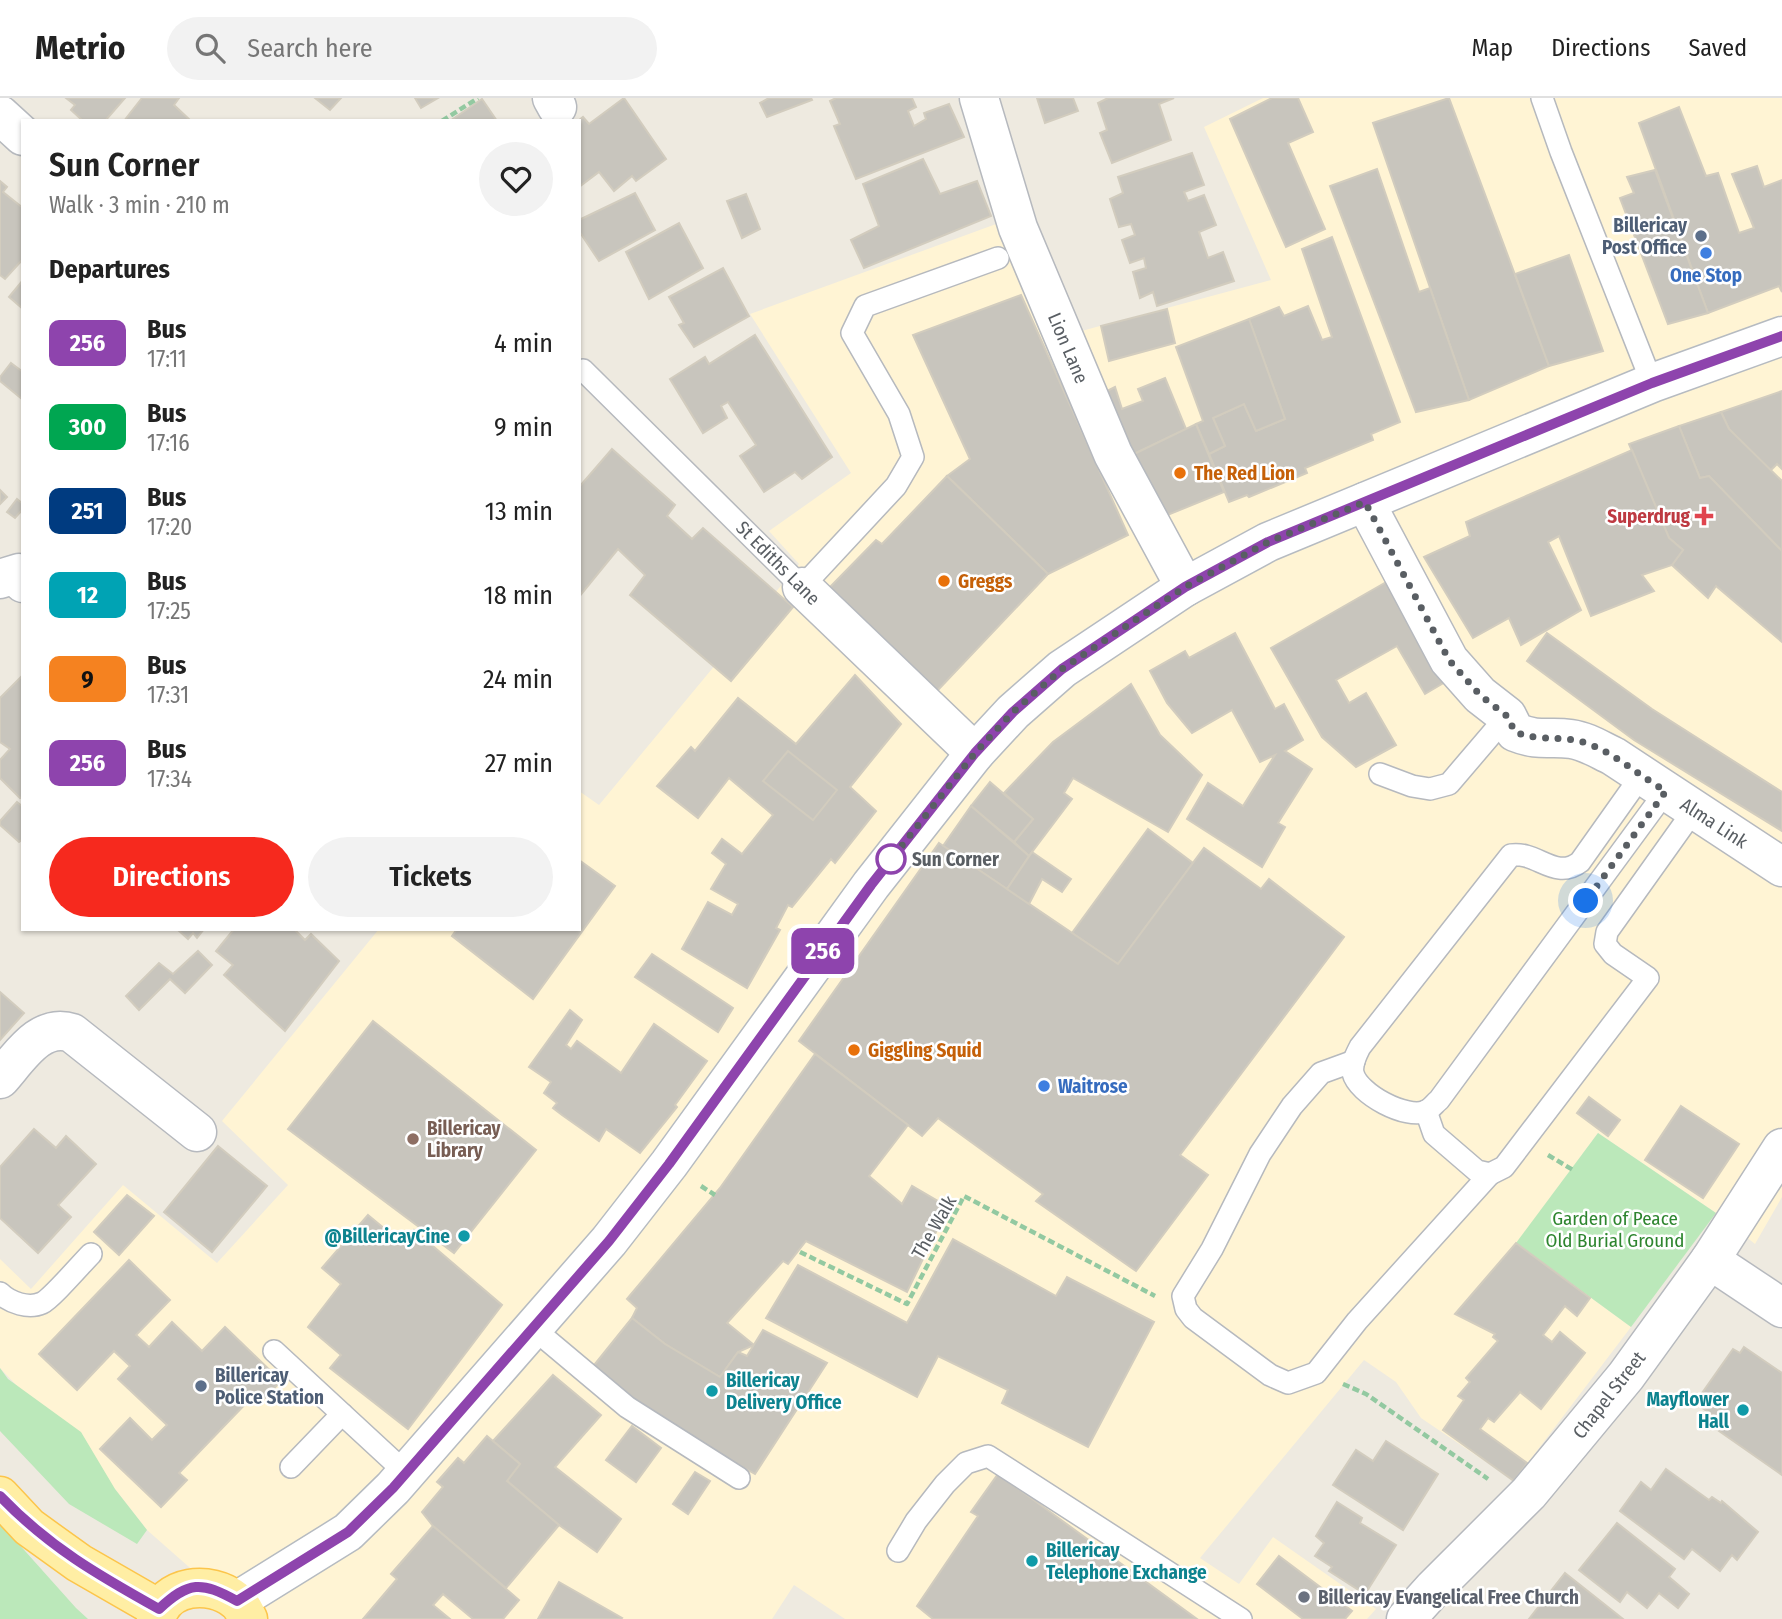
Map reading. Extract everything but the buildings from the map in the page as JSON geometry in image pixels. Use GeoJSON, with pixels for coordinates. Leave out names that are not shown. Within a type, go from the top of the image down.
{"type":"FeatureCollection","features":[{"type":"Feature","properties":{"kind":"main road"},"geometry":{"type":"LineString","coordinates":[[0,1496],[29,1527],[157,1614],[176,1593],[195,1587],[213,1588],[243,1610]]}},
{"type":"Feature","properties":{"kind":"street","name":"Lion Lane"},"geometry":{"type":"LineString","coordinates":[[979,98],[1018,228],[1091,402],[1113,454],[1185,587]]}},
{"type":"Feature","properties":{"kind":"street"},"geometry":{"type":"LineString","coordinates":[[0,115],[21,134]]}},
{"type":"Feature","properties":{"kind":"street"},"geometry":{"type":"LineString","coordinates":[[243,1610],[348,1532],[406,1473],[534,1329],[609,1241],[669,1164],[871,885],[975,753],[1013,712],[1062,669],[1185,587],[1268,542],[1652,383],[1782,336]]}},
{"type":"Feature","properties":{"kind":"street","name":"Alma Link"},"geometry":{"type":"LineString","coordinates":[[1365,502],[1449,660],[1480,695],[1507,716],[1515,732],[1544,740],[1570,739],[1588,743],[1613,756],[1782,867]]}},
{"type":"Feature","properties":{"kind":"street","name":"St Ediths Lane"},"geometry":{"type":"LineString","coordinates":[[802,587],[975,753]]}},
{"type":"Feature","properties":{"kind":"street"},"geometry":{"type":"LineString","coordinates":[[0,1079],[40,1035],[62,1030],[72,1033],[197,1132]]}},
{"type":"Feature","properties":{"kind":"street","name":"Chapel Street"},"geometry":{"type":"LineString","coordinates":[[1406,1619],[1519,1503],[1626,1376],[1710,1260],[1782,1148]]}},
{"type":"Feature","properties":{"kind":"street"},"geometry":{"type":"LineString","coordinates":[[1710,1260],[1782,1308]]}},
{"type":"Feature","properties":{"kind":"lane"},"geometry":{"type":"LineString","coordinates":[[1542,98],[1652,383]]}},
{"type":"Feature","properties":{"kind":"lane"},"geometry":{"type":"LineString","coordinates":[[802,587],[896,486],[913,457],[899,414],[852,333],[865,306],[998,258]]}},
{"type":"Feature","properties":{"kind":"lane","name":"St Ediths Lane"},"geometry":{"type":"LineString","coordinates":[[583,370],[802,587]]}},
{"type":"Feature","properties":{"kind":"lane"},"geometry":{"type":"LineString","coordinates":[[1380,774],[1421,788],[1430,789],[1449,784],[1507,716]]}},
{"type":"Feature","properties":{"kind":"lane"},"geometry":{"type":"LineString","coordinates":[[1667,792],[1447,1089],[1426,1111],[1407,1113],[1364,1090],[1353,1075],[1354,1061],[1360,1047],[1511,855],[1522,853],[1541,863],[1563,869],[1572,868],[1667,792]]}},
{"type":"Feature","properties":{"kind":"lane"},"geometry":{"type":"LineString","coordinates":[[1354,1061],[1321,1073],[1292,1105],[1259,1154],[1212,1249],[1183,1296],[1186,1309],[1193,1318],[1269,1375],[1287,1383],[1316,1373],[1357,1321],[1490,1174],[1504,1167],[1648,978],[1613,954],[1605,944],[1607,932],[1667,792]]}},
{"type":"Feature","properties":{"kind":"lane"},"geometry":{"type":"LineString","coordinates":[[1426,1111],[1434,1134],[1477,1171],[1490,1174]]}},
{"type":"Feature","properties":{"kind":"lane"},"geometry":{"type":"LineString","coordinates":[[0,1293],[7,1300],[26,1305],[43,1303],[91,1254]]}},
{"type":"Feature","properties":{"kind":"lane"},"geometry":{"type":"LineString","coordinates":[[534,1329],[627,1406],[738,1478]]}},
{"type":"Feature","properties":{"kind":"lane"},"geometry":{"type":"LineString","coordinates":[[274,1351],[406,1473]]}},
{"type":"Feature","properties":{"kind":"lane"},"geometry":{"type":"LineString","coordinates":[[291,1467],[342,1414]]}},
{"type":"Feature","properties":{"kind":"lane"},"geometry":{"type":"LineString","coordinates":[[898,1552],[916,1521],[945,1484],[966,1463],[988,1456],[1241,1619]]}},
{"type":"Feature","properties":{"kind":"path"},"geometry":{"type":"LineString","coordinates":[[445,119],[478,98]]}},
{"type":"Feature","properties":{"kind":"path","name":"The Walk"},"geometry":{"type":"LineString","coordinates":[[800,1252],[907,1304],[964,1196],[1159,1298],[1183,1296]]}},
{"type":"Feature","properties":{"kind":"path"},"geometry":{"type":"LineString","coordinates":[[1316,1373],[1366,1394],[1519,1503]]}},
{"type":"Feature","properties":{"kind":"shaded area"},"geometry":{"type":"Polygon","coordinates":[[[1263,98],[1782,98],[1782,1197],[1755,1244],[1716,1213],[1598,1133],[1517,1243],[1631,1327],[1514,1481],[1421,1418],[1396,1382],[1364,1360],[1200,1558],[1239,1584],[1273,1537],[1376,1609],[1367,1619],[845,1619],[794,1585],[772,1619],[248,1619],[147,1530],[115,1489],[0,1368],[0,1259],[31,1289],[123,1185],[217,1263],[288,1185],[222,1121],[377,931],[581,931],[581,792],[599,805],[799,564],[769,531],[851,473],[750,314],[1029,212],[1074,333],[1271,280],[1204,127],[1263,98]]]}},
{"type":"Feature","properties":{"kind":"green space","name":"Garden of Peace Old Burial Ground"},"geometry":{"type":"Polygon","coordinates":[[[1598,1133],[1716,1213],[1631,1327],[1516,1243],[1598,1133]]]}},
{"type":"Feature","properties":{"kind":"green space"},"geometry":{"type":"Polygon","coordinates":[[[0,1368],[8,1379],[81,1432],[115,1489],[147,1530],[137,1544],[69,1504],[0,1431],[0,1368]]]}},
{"type":"Feature","properties":{"kind":"green space"},"geometry":{"type":"Polygon","coordinates":[[[0,1523],[76,1608],[88,1619],[0,1619],[0,1523]]]}},
{"type":"Feature","properties":{"kind":"bus line","name":"256"},"geometry":{"type":"LineString","coordinates":[[0,1496],[29,1527],[79,1563],[159,1609],[176,1593],[195,1587],[213,1588],[237,1601],[348,1532],[393,1488],[609,1241],[669,1164],[898,849],[975,753],[1013,712],[1062,669],[1185,587],[1268,542],[1652,383],[1782,336]]}},
{"type":"Feature","properties":{"kind":"place","name":"Billericay Post Office"},"geometry":{"type":"Point","coordinates":[1701,236]}},
{"type":"Feature","properties":{"kind":"place","name":"One Stop"},"geometry":{"type":"Point","coordinates":[1706,253]}},
{"type":"Feature","properties":{"kind":"place","name":"The Red Lion"},"geometry":{"type":"Point","coordinates":[1180,473]}},
{"type":"Feature","properties":{"kind":"place","name":"Superdrug"},"geometry":{"type":"Point","coordinates":[1704,516]}},
{"type":"Feature","properties":{"kind":"place","name":"Greggs"},"geometry":{"type":"Point","coordinates":[944,581]}},
{"type":"Feature","properties":{"kind":"place","name":"Sun Corner"},"geometry":{"type":"Point","coordinates":[891,859]}},
{"type":"Feature","properties":{"kind":"place","name":"Giggling Squid"},"geometry":{"type":"Point","coordinates":[854,1050]}},
{"type":"Feature","properties":{"kind":"place","name":"Waitrose"},"geometry":{"type":"Point","coordinates":[1044,1086]}},
{"type":"Feature","properties":{"kind":"place","name":"Billericay Library"},"geometry":{"type":"Point","coordinates":[413,1139]}},
{"type":"Feature","properties":{"kind":"place","name":"@BillericayCine"},"geometry":{"type":"Point","coordinates":[464,1236]}},
{"type":"Feature","properties":{"kind":"place","name":"Billericay Police Station"},"geometry":{"type":"Point","coordinates":[201,1386]}},
{"type":"Feature","properties":{"kind":"place","name":"Billericay Delivery Office"},"geometry":{"type":"Point","coordinates":[712,1391]}},
{"type":"Feature","properties":{"kind":"place","name":"Mayflower Hall"},"geometry":{"type":"Point","coordinates":[1743,1410]}},
{"type":"Feature","properties":{"kind":"place","name":"Billericay Telephone Exchange"},"geometry":{"type":"Point","coordinates":[1032,1561]}},
{"type":"Feature","properties":{"kind":"place","name":"Billericay Evangelical Free Church"},"geometry":{"type":"Point","coordinates":[1304,1597]}},
{"type":"Feature","properties":{"kind":"route"},"geometry":{"type":"LineString","coordinates":[[891,859],[885,867],[975,753],[1013,712],[1062,669],[1185,587],[1268,542],[1365,502],[1449,660],[1480,695],[1507,716],[1515,732],[1544,740],[1570,739],[1588,743],[1666,791],[1586,901]]}}]}
